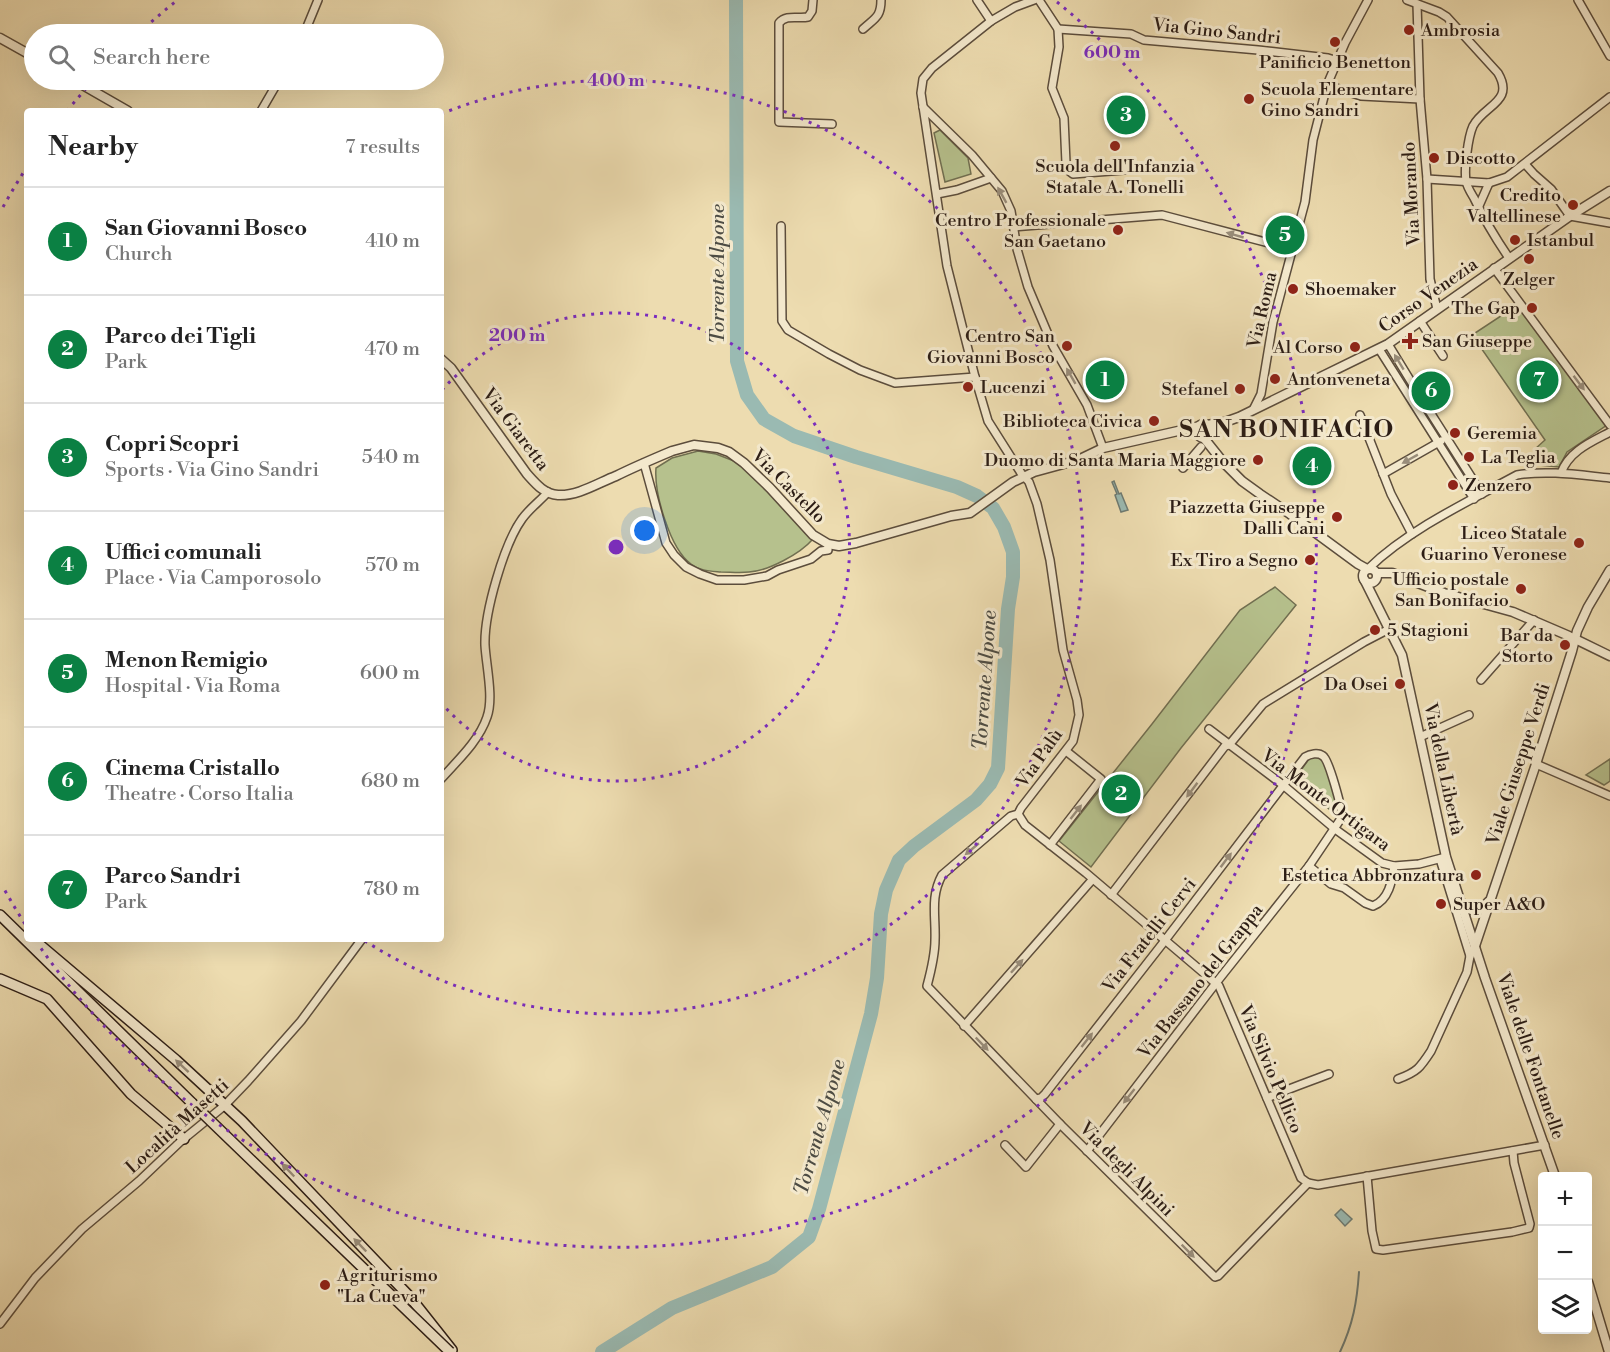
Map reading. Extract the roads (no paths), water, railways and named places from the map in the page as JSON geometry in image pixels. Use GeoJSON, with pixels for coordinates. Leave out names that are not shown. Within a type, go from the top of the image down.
{"type":"FeatureCollection","features":[{"type":"Feature","properties":{"kind":"main road"},"geometry":{"type":"LineString","coordinates":[[1,916],[24,932]]}},
{"type":"Feature","properties":{"kind":"main road"},"geometry":{"type":"LineString","coordinates":[[1,916],[24,939]]}},
{"type":"Feature","properties":{"kind":"main road"},"geometry":{"type":"LineString","coordinates":[[27,942],[192,1104],[452,1352]]}},
{"type":"Feature","properties":{"kind":"main road"},"geometry":{"type":"LineString","coordinates":[[37,942],[176,1060],[242,1121],[410,1297],[452,1352]]}},
{"type":"Feature","properties":{"kind":"main road"},"geometry":{"type":"LineString","coordinates":[[0,979],[48,999],[131,1094],[184,1139]]}},
{"type":"Feature","properties":{"kind":"street"},"geometry":{"type":"LineString","coordinates":[[308,24],[318,0]]}},
{"type":"Feature","properties":{"kind":"street"},"geometry":{"type":"LineString","coordinates":[[813,0],[812,11],[808,17],[786,18],[779,23],[779,122],[832,124]]}},
{"type":"Feature","properties":{"kind":"street"},"geometry":{"type":"LineString","coordinates":[[863,29],[881,10],[881,0]]}},
{"type":"Feature","properties":{"kind":"street"},"geometry":{"type":"LineString","coordinates":[[977,0],[991,21]]}},
{"type":"Feature","properties":{"kind":"street"},"geometry":{"type":"LineString","coordinates":[[1036,0],[1058,29],[1059,47],[1052,88],[1064,118],[1066,163],[1069,171],[1073,174],[1162,167]]}},
{"type":"Feature","properties":{"kind":"street","name":"Via Palù"},"geometry":{"type":"LineString","coordinates":[[927,986],[936,939],[934,896],[942,875],[1011,816],[1018,814],[1073,741],[1078,725],[1077,700],[1063,650],[1043,525],[1029,482],[988,421],[947,266],[921,86],[926,74],[991,21],[1015,7],[1036,0]]}},
{"type":"Feature","properties":{"kind":"street","name":"Via Roma"},"geometry":{"type":"LineString","coordinates":[[1254,408],[1261,394],[1273,322],[1300,226],[1313,140],[1327,86],[1367,0]]}},
{"type":"Feature","properties":{"kind":"street"},"geometry":{"type":"LineString","coordinates":[[1407,0],[1448,17],[1498,73],[1502,81],[1504,87],[1499,98],[1474,124],[1470,135],[1466,182],[1489,228],[1509,258]]}},
{"type":"Feature","properties":{"kind":"street"},"geometry":{"type":"LineString","coordinates":[[1578,0],[1607,45],[1610,56]]}},
{"type":"Feature","properties":{"kind":"street","name":"Via Morando"},"geometry":{"type":"LineString","coordinates":[[1417,4],[1430,279],[1437,309]]}},
{"type":"Feature","properties":{"kind":"street","name":"Via Gino Sandri"},"geometry":{"type":"LineString","coordinates":[[1058,29],[1131,33],[1144,40],[1258,50],[1338,61]]}},
{"type":"Feature","properties":{"kind":"street"},"geometry":{"type":"LineString","coordinates":[[0,38],[24,51]]}},
{"type":"Feature","properties":{"kind":"street"},"geometry":{"type":"LineString","coordinates":[[1327,86],[1361,96],[1420,99]]}},
{"type":"Feature","properties":{"kind":"street"},"geometry":{"type":"LineString","coordinates":[[91,90],[123,108]]}},
{"type":"Feature","properties":{"kind":"street"},"geometry":{"type":"LineString","coordinates":[[263,108],[273,90]]}},
{"type":"Feature","properties":{"kind":"street"},"geometry":{"type":"LineString","coordinates":[[1427,179],[1489,183],[1507,177],[1610,97]]}},
{"type":"Feature","properties":{"kind":"street"},"geometry":{"type":"LineString","coordinates":[[923,107],[972,155],[1002,191],[1011,211],[1017,249],[1028,287],[1053,346],[1087,405],[1103,448]]}},
{"type":"Feature","properties":{"kind":"street"},"geometry":{"type":"LineString","coordinates":[[1525,164],[1551,189],[1570,216],[1610,223]]}},
{"type":"Feature","properties":{"kind":"street"},"geometry":{"type":"LineString","coordinates":[[937,194],[957,190],[991,178]]}},
{"type":"Feature","properties":{"kind":"street"},"geometry":{"type":"LineString","coordinates":[[1478,208],[1489,183]]}},
{"type":"Feature","properties":{"kind":"street","name":"Corso Venezia"},"geometry":{"type":"LineString","coordinates":[[1205,432],[1379,350],[1494,268],[1610,191]]}},
{"type":"Feature","properties":{"kind":"street"},"geometry":{"type":"LineString","coordinates":[[1014,227],[1162,216],[1292,249]]}},
{"type":"Feature","properties":{"kind":"street"},"geometry":{"type":"LineString","coordinates":[[781,226],[782,321],[788,330],[860,370],[895,383],[975,377]]}},
{"type":"Feature","properties":{"kind":"street"},"geometry":{"type":"LineString","coordinates":[[1494,268],[1610,424]]}},
{"type":"Feature","properties":{"kind":"street"},"geometry":{"type":"LineString","coordinates":[[1420,321],[1443,356]]}},
{"type":"Feature","properties":{"kind":"street"},"geometry":{"type":"LineString","coordinates":[[1388,344],[1482,494]]}},
{"type":"Feature","properties":{"kind":"street"},"geometry":{"type":"LineString","coordinates":[[1379,350],[1474,499]]}},
{"type":"Feature","properties":{"kind":"street","name":"Via Giaretta"},"geometry":{"type":"LineString","coordinates":[[444,362],[451,368],[527,474],[538,486],[548,492],[564,495],[583,490],[644,463]]}},
{"type":"Feature","properties":{"kind":"street"},"geometry":{"type":"LineString","coordinates":[[1413,403],[1420,398]]}},
{"type":"Feature","properties":{"kind":"street"},"geometry":{"type":"LineString","coordinates":[[1360,415],[1383,474],[1412,534]]}},
{"type":"Feature","properties":{"kind":"street","name":"Via Castello"},"geometry":{"type":"LineString","coordinates":[[828,544],[828,550],[811,559],[767,576],[744,580],[717,580],[700,574],[686,567],[666,543],[644,463],[672,451],[694,445],[729,452],[771,488],[813,535],[828,544],[839,546],[970,513],[1024,476],[1078,459],[1103,448],[1176,432],[1205,432]]}},
{"type":"Feature","properties":{"kind":"street"},"geometry":{"type":"LineString","coordinates":[[1205,432],[1217,455],[1251,488],[1370,574],[1392,573],[1444,593],[1513,612],[1610,656]]}},
{"type":"Feature","properties":{"kind":"street"},"geometry":{"type":"LineString","coordinates":[[1561,473],[1568,458],[1582,447],[1610,432]]}},
{"type":"Feature","properties":{"kind":"street"},"geometry":{"type":"LineString","coordinates":[[1383,474],[1446,438]]}},
{"type":"Feature","properties":{"kind":"street"},"geometry":{"type":"LineString","coordinates":[[1183,468],[1201,447]]}},
{"type":"Feature","properties":{"kind":"street"},"geometry":{"type":"LineString","coordinates":[[1370,574],[1380,558],[1412,534],[1517,475],[1533,472],[1610,478]]}},
{"type":"Feature","properties":{"kind":"street"},"geometry":{"type":"LineString","coordinates":[[444,776],[482,730],[488,715],[490,701],[485,645],[486,619],[509,544],[522,518],[548,492]]}},
{"type":"Feature","properties":{"kind":"street","name":"Viale Giuseppe Verdi"},"geometry":{"type":"LineString","coordinates":[[1475,946],[1575,639],[1588,607],[1610,570]]}},
{"type":"Feature","properties":{"kind":"street","name":"Via della Libertà"},"geometry":{"type":"LineString","coordinates":[[1370,574],[1374,602],[1402,656],[1443,858],[1463,906],[1465,922],[1475,946]]}},
{"type":"Feature","properties":{"kind":"street"},"geometry":{"type":"LineString","coordinates":[[1481,680],[1534,620]]}},
{"type":"Feature","properties":{"kind":"street"},"geometry":{"type":"LineString","coordinates":[[1111,895],[1225,746],[1229,745],[1263,704],[1389,629]]}},
{"type":"Feature","properties":{"kind":"street"},"geometry":{"type":"LineString","coordinates":[[1420,737],[1469,715]]}},
{"type":"Feature","properties":{"kind":"street","name":"Via Monte Ortigara"},"geometry":{"type":"LineString","coordinates":[[1209,729],[1335,829],[1382,862],[1394,866],[1419,864],[1443,858]]}},
{"type":"Feature","properties":{"kind":"street"},"geometry":{"type":"LineString","coordinates":[[1050,845],[1101,779],[1066,751]]}},
{"type":"Feature","properties":{"kind":"street","name":"Via Fratelli Cervi"},"geometry":{"type":"LineString","coordinates":[[1036,1099],[1045,1094],[1305,757],[1310,754],[1324,756],[1328,762],[1342,812],[1342,817],[1335,829]]}},
{"type":"Feature","properties":{"kind":"street"},"geometry":{"type":"LineString","coordinates":[[1536,764],[1610,796]]}},
{"type":"Feature","properties":{"kind":"street","name":"Via Silvio Pellico"},"geometry":{"type":"LineString","coordinates":[[1018,814],[1025,825],[1219,986],[1301,1178],[1308,1183]]}},
{"type":"Feature","properties":{"kind":"street","name":"Via Bassano del Grappa"},"geometry":{"type":"LineString","coordinates":[[1087,1151],[1309,866],[1335,829]]}},
{"type":"Feature","properties":{"kind":"street"},"geometry":{"type":"LineString","coordinates":[[1443,858],[1465,922],[1470,956]]}},
{"type":"Feature","properties":{"kind":"street"},"geometry":{"type":"LineString","coordinates":[[1309,866],[1331,884],[1344,888],[1373,906],[1382,901],[1388,891],[1394,866]]}},
{"type":"Feature","properties":{"kind":"street"},"geometry":{"type":"LineString","coordinates":[[964,1026],[1092,880]]}},
{"type":"Feature","properties":{"kind":"street"},"geometry":{"type":"LineString","coordinates":[[1465,922],[1491,900]]}},
{"type":"Feature","properties":{"kind":"street"},"geometry":{"type":"LineString","coordinates":[[1463,906],[1477,912]]}},
{"type":"Feature","properties":{"kind":"street","name":"Località Masetti"},"geometry":{"type":"LineString","coordinates":[[0,1324],[35,1278],[82,1229],[224,1106],[277,1050],[360,942]]}},
{"type":"Feature","properties":{"kind":"street"},"geometry":{"type":"LineString","coordinates":[[1398,1079],[1414,1073],[1431,1051],[1467,972],[1470,956],[1475,946]]}},
{"type":"Feature","properties":{"kind":"street","name":"Viale delle Fontanelle"},"geometry":{"type":"LineString","coordinates":[[1475,946],[1554,1172]]}},
{"type":"Feature","properties":{"kind":"street","name":"Via degli Alpini"},"geometry":{"type":"LineString","coordinates":[[927,986],[1060,1124],[1213,1276],[1218,1276],[1308,1183]]}},
{"type":"Feature","properties":{"kind":"street"},"geometry":{"type":"LineString","coordinates":[[1267,1098],[1329,1074]]}},
{"type":"Feature","properties":{"kind":"street"},"geometry":{"type":"LineString","coordinates":[[1005,1145],[1026,1167],[1060,1124]]}},
{"type":"Feature","properties":{"kind":"street"},"geometry":{"type":"LineString","coordinates":[[1308,1183],[1318,1185],[1545,1145]]}},
{"type":"Feature","properties":{"kind":"street"},"geometry":{"type":"LineString","coordinates":[[1367,1176],[1372,1232],[1376,1249],[1383,1250],[1512,1232],[1529,1228],[1530,1224],[1513,1151]]}},
{"type":"Feature","properties":{"kind":"street"},"geometry":{"type":"LineString","coordinates":[[1592,1298],[1609,1352]]}},
{"type":"Feature","properties":{"kind":"water"},"geometry":{"type":"Polygon","coordinates":[[[1114,481],[1128,510],[1121,512],[1112,482],[1114,481]]]}},
{"type":"Feature","properties":{"kind":"water"},"geometry":{"type":"Polygon","coordinates":[[[1341,1209],[1352,1219],[1345,1226],[1335,1215],[1341,1209]]]}},
{"type":"Feature","properties":{"kind":"waterway","name":"Torrente Alpone"},"geometry":{"type":"LineString","coordinates":[[602,1352],[672,1308],[772,1267],[809,1237],[819,1209],[871,1014],[877,978],[881,914],[886,890],[899,860],[914,846],[976,800],[990,784],[998,768],[1013,552],[1004,527],[993,508],[977,496],[957,487],[794,436],[764,419],[747,395],[737,361],[736,0]]}},
{"type":"Feature","properties":{"kind":"waterway"},"geometry":{"type":"LineString","coordinates":[[1340,1352],[1354,1313],[1359,1272]]}},
{"type":"Feature","properties":{"kind":"place","name":"Ambrosia"},"geometry":{"type":"Point","coordinates":[1409,30]}},
{"type":"Feature","properties":{"kind":"place","name":"Panificio Benetton"},"geometry":{"type":"Point","coordinates":[1335,42]}},
{"type":"Feature","properties":{"kind":"place","name":"Scuola Elementare Gino Sandri"},"geometry":{"type":"Point","coordinates":[1249,99]}},
{"type":"Feature","properties":{"kind":"place","name":"Copri Scopri"},"geometry":{"type":"Point","coordinates":[1126,115]}},
{"type":"Feature","properties":{"kind":"place","name":"Scuola dell'Infanzia Statale A. Tonelli"},"geometry":{"type":"Point","coordinates":[1115,146]}},
{"type":"Feature","properties":{"kind":"place","name":"Discotto"},"geometry":{"type":"Point","coordinates":[1434,158]}},
{"type":"Feature","properties":{"kind":"place","name":"Credito Valtellinese"},"geometry":{"type":"Point","coordinates":[1573,205]}},
{"type":"Feature","properties":{"kind":"place","name":"Centro Professionale San Gaetano"},"geometry":{"type":"Point","coordinates":[1118,230]}},
{"type":"Feature","properties":{"kind":"place","name":"Menon Remigio"},"geometry":{"type":"Point","coordinates":[1285,235]}},
{"type":"Feature","properties":{"kind":"place","name":"Istanbul"},"geometry":{"type":"Point","coordinates":[1515,240]}},
{"type":"Feature","properties":{"kind":"place","name":"Zelger"},"geometry":{"type":"Point","coordinates":[1529,259]}},
{"type":"Feature","properties":{"kind":"place","name":"Shoemaker"},"geometry":{"type":"Point","coordinates":[1293,289]}},
{"type":"Feature","properties":{"kind":"place","name":"The Gap"},"geometry":{"type":"Point","coordinates":[1532,308]}},
{"type":"Feature","properties":{"kind":"place","name":"San Giuseppe"},"geometry":{"type":"Point","coordinates":[1410,341]}},
{"type":"Feature","properties":{"kind":"place","name":"Centro San Giovanni Bosco"},"geometry":{"type":"Point","coordinates":[1067,346]}},
{"type":"Feature","properties":{"kind":"place","name":"Al Corso"},"geometry":{"type":"Point","coordinates":[1355,347]}},
{"type":"Feature","properties":{"kind":"place","name":"Antonveneta"},"geometry":{"type":"Point","coordinates":[1275,379]}},
{"type":"Feature","properties":{"kind":"place","name":"San Giovanni Bosco"},"geometry":{"type":"Point","coordinates":[1105,380]}},
{"type":"Feature","properties":{"kind":"place","name":"Parco Sandri"},"geometry":{"type":"Point","coordinates":[1539,380]}},
{"type":"Feature","properties":{"kind":"place","name":"Lucenzi"},"geometry":{"type":"Point","coordinates":[968,387]}},
{"type":"Feature","properties":{"kind":"place","name":"Stefanel"},"geometry":{"type":"Point","coordinates":[1240,389]}},
{"type":"Feature","properties":{"kind":"place","name":"Cinema Cristallo"},"geometry":{"type":"Point","coordinates":[1431,391]}},
{"type":"Feature","properties":{"kind":"place","name":"Biblioteca Civica"},"geometry":{"type":"Point","coordinates":[1154,421]}},
{"type":"Feature","properties":{"kind":"place","name":"Geremia"},"geometry":{"type":"Point","coordinates":[1455,433]}},
{"type":"Feature","properties":{"kind":"place","name":"La Teglia"},"geometry":{"type":"Point","coordinates":[1469,457]}},
{"type":"Feature","properties":{"kind":"place","name":"Duomo di Santa Maria Maggiore"},"geometry":{"type":"Point","coordinates":[1258,460]}},
{"type":"Feature","properties":{"kind":"place","name":"Uffici comunali"},"geometry":{"type":"Point","coordinates":[1312,466]}},
{"type":"Feature","properties":{"kind":"place","name":"Zenzero"},"geometry":{"type":"Point","coordinates":[1453,485]}},
{"type":"Feature","properties":{"kind":"place","name":"Piazzetta Giuseppe Dalli Cani"},"geometry":{"type":"Point","coordinates":[1337,517]}},
{"type":"Feature","properties":{"kind":"place","name":"Liceo Statale Guarino Veronese"},"geometry":{"type":"Point","coordinates":[1579,543]}},
{"type":"Feature","properties":{"kind":"place","name":"Ex Tiro a Segno"},"geometry":{"type":"Point","coordinates":[1310,560]}},
{"type":"Feature","properties":{"kind":"place","name":"Ufficio postale San Bonifacio"},"geometry":{"type":"Point","coordinates":[1521,589]}},
{"type":"Feature","properties":{"kind":"place","name":"5 Stagioni"},"geometry":{"type":"Point","coordinates":[1375,630]}},
{"type":"Feature","properties":{"kind":"place","name":"Bar da Storto"},"geometry":{"type":"Point","coordinates":[1565,645]}},
{"type":"Feature","properties":{"kind":"place","name":"Da Osei"},"geometry":{"type":"Point","coordinates":[1400,684]}},
{"type":"Feature","properties":{"kind":"place","name":"Parco dei Tigli"},"geometry":{"type":"Point","coordinates":[1121,794]}},
{"type":"Feature","properties":{"kind":"place","name":"Estetica Abbronzatura"},"geometry":{"type":"Point","coordinates":[1476,875]}},
{"type":"Feature","properties":{"kind":"place","name":"Super A&O"},"geometry":{"type":"Point","coordinates":[1441,904]}},
{"type":"Feature","properties":{"kind":"place","name":"Agriturismo \"La Cueva\""},"geometry":{"type":"Point","coordinates":[325,1285]}},
{"type":"Feature","properties":{"kind":"district","name":"SAN BONIFACIO"},"geometry":{"type":"Point","coordinates":[1287,429]}}]}
